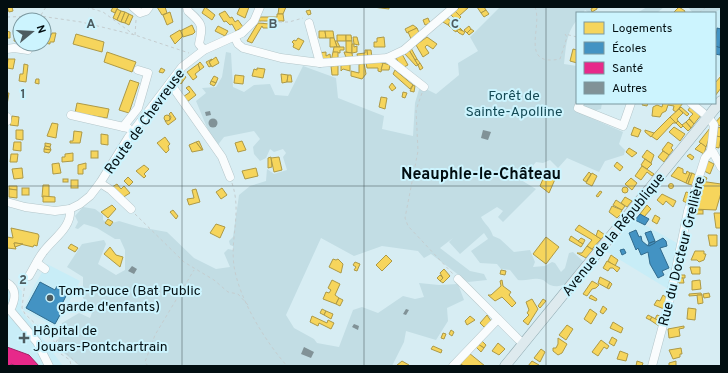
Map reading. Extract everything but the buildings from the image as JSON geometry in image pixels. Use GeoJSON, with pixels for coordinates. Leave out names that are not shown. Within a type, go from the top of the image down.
{"type":"FeatureCollection","features":[{"type":"Feature","properties":{"kind":"main road","name":"Avenue de la République"},"geometry":{"type":"LineString","coordinates":[[505,366],[721,101]]}},
{"type":"Feature","properties":{"kind":"street"},"geometry":{"type":"LineString","coordinates":[[135,9],[143,12],[149,7]]}},
{"type":"Feature","properties":{"kind":"street"},"geometry":{"type":"LineString","coordinates":[[187,7],[188,11],[200,22],[202,29],[199,44],[204,50]]}},
{"type":"Feature","properties":{"kind":"street","name":"Route de Chevreuse"},"geometry":{"type":"LineString","coordinates":[[67,209],[90,196],[133,132],[179,70],[204,50],[235,38],[249,28],[260,7]]}},
{"type":"Feature","properties":{"kind":"street"},"geometry":{"type":"LineString","coordinates":[[235,38],[238,44],[243,48],[281,58],[320,63],[387,58],[404,50],[454,7]]}},
{"type":"Feature","properties":{"kind":"street"},"geometry":{"type":"LineString","coordinates":[[309,23],[320,63]]}},
{"type":"Feature","properties":{"kind":"street"},"geometry":{"type":"LineString","coordinates":[[387,58],[424,87]]}},
{"type":"Feature","properties":{"kind":"street"},"geometry":{"type":"LineString","coordinates":[[123,126],[138,108],[148,73],[138,70]]}},
{"type":"Feature","properties":{"kind":"street"},"geometry":{"type":"LineString","coordinates":[[170,84],[222,157],[230,177]]}},
{"type":"Feature","properties":{"kind":"street"},"geometry":{"type":"LineString","coordinates":[[580,104],[578,108],[623,126],[631,104]]}},
{"type":"Feature","properties":{"kind":"street"},"geometry":{"type":"LineString","coordinates":[[692,104],[708,117]]}},
{"type":"Feature","properties":{"kind":"street"},"geometry":{"type":"LineString","coordinates":[[70,115],[123,126],[133,132]]}},
{"type":"Feature","properties":{"kind":"street","name":"Rue du Docteur Grellière"},"geometry":{"type":"LineString","coordinates":[[652,366],[669,303],[688,210],[705,158],[711,151],[715,130],[714,125],[708,117]]}},
{"type":"Feature","properties":{"kind":"street"},"geometry":{"type":"LineString","coordinates":[[711,151],[721,167]]}},
{"type":"Feature","properties":{"kind":"street"},"geometry":{"type":"LineString","coordinates":[[100,183],[111,190],[131,209]]}},
{"type":"Feature","properties":{"kind":"street"},"geometry":{"type":"LineString","coordinates":[[7,202],[45,211],[67,209],[69,218],[65,228],[43,252],[29,276]]}},
{"type":"Feature","properties":{"kind":"street"},"geometry":{"type":"LineString","coordinates":[[37,263],[45,269]]}},
{"type":"Feature","properties":{"kind":"street"},"geometry":{"type":"LineString","coordinates":[[458,279],[523,344]]}},
{"type":"Feature","properties":{"kind":"street"},"geometry":{"type":"LineString","coordinates":[[7,283],[14,292],[15,301],[10,310],[37,342],[49,366]]}},
{"type":"Feature","properties":{"kind":"street"},"geometry":{"type":"LineString","coordinates":[[452,366],[498,319]]}},
{"type":"Feature","properties":{"kind":"path"},"geometry":{"type":"LineString","coordinates":[[86,7],[103,12],[135,35]]}},
{"type":"Feature","properties":{"kind":"path"},"geometry":{"type":"LineString","coordinates":[[535,7],[537,13],[534,42],[536,50],[544,60],[550,61],[560,59],[567,37],[565,34],[576,38]]}},
{"type":"Feature","properties":{"kind":"path"},"geometry":{"type":"LineString","coordinates":[[135,9],[135,35]]}},
{"type":"Feature","properties":{"kind":"path"},"geometry":{"type":"LineString","coordinates":[[254,20],[265,23],[289,22],[307,17],[309,23]]}},
{"type":"Feature","properties":{"kind":"path"},"geometry":{"type":"LineString","coordinates":[[52,18],[81,22],[135,35],[195,56]]}},
{"type":"Feature","properties":{"kind":"path"},"geometry":{"type":"LineString","coordinates":[[424,87],[416,110],[418,151],[405,218],[408,226],[458,279]]}},
{"type":"Feature","properties":{"kind":"path"},"geometry":{"type":"LineString","coordinates":[[230,177],[237,200],[234,265],[248,305],[273,348],[287,366]]}},
{"type":"Feature","properties":{"kind":"path"},"geometry":{"type":"LineString","coordinates":[[131,209],[167,247],[194,269],[214,280],[228,292],[238,294],[248,305]]}},
{"type":"Feature","properties":{"kind":"path"},"geometry":{"type":"LineString","coordinates":[[148,366],[145,362],[155,335],[194,269]]}},
{"type":"Feature","properties":{"kind":"path"},"geometry":{"type":"LineString","coordinates":[[29,276],[26,278],[23,288],[22,308],[25,314],[80,366]]}},
{"type":"Feature","properties":{"kind":"path"},"geometry":{"type":"LineString","coordinates":[[55,343],[64,331]]}},
{"type":"Feature","properties":{"kind":"path"},"geometry":{"type":"LineString","coordinates":[[37,342],[42,342],[54,348],[70,360],[72,366]]}},
{"type":"Feature","properties":{"kind":"shaded area"},"geometry":{"type":"Polygon","coordinates":[[[721,7],[721,72],[716,78],[716,12],[704,12],[721,7]]]}},
{"type":"Feature","properties":{"kind":"shaded area"},"geometry":{"type":"Polygon","coordinates":[[[634,219],[677,243],[668,289],[607,252],[634,219]]]}},
{"type":"Feature","properties":{"kind":"shaded area","name":"Tom-Pouce (Bat Public garde d'enfants)"},"geometry":{"type":"Polygon","coordinates":[[[47,264],[80,281],[56,327],[23,310],[34,286],[47,264]]]}},
{"type":"Feature","properties":{"kind":"shaded area","name":"Hôpital de Jouars-Pontchartrain"},"geometry":{"type":"Polygon","coordinates":[[[7,278],[22,291],[21,310],[63,366],[7,366],[7,278]]]}},
{"type":"Feature","properties":{"kind":"green space","name":"Forêt de Sainte-Apolline"},"geometry":{"type":"Polygon","coordinates":[[[500,7],[596,7],[593,12],[588,12],[585,10],[584,12],[576,12],[576,21],[567,40],[564,64],[576,66],[576,104],[602,104],[601,109],[593,111],[591,118],[623,132],[619,144],[625,150],[624,155],[605,161],[599,172],[567,158],[558,168],[550,160],[543,163],[536,162],[521,180],[536,189],[503,222],[498,217],[503,211],[497,207],[481,217],[493,236],[500,239],[514,252],[530,250],[535,262],[533,267],[545,266],[552,262],[555,263],[561,272],[565,268],[569,253],[573,252],[584,262],[570,280],[556,286],[550,285],[541,279],[518,280],[510,270],[501,269],[497,264],[480,263],[471,251],[488,239],[484,233],[460,254],[449,242],[453,238],[440,248],[470,271],[484,274],[487,280],[468,282],[431,254],[424,258],[418,251],[382,246],[354,256],[321,238],[286,315],[294,328],[314,339],[317,343],[339,347],[353,310],[362,307],[378,313],[403,296],[415,299],[424,297],[419,283],[439,285],[458,284],[464,300],[447,308],[448,321],[436,340],[406,331],[404,342],[392,366],[80,366],[59,349],[58,341],[62,323],[79,313],[90,318],[93,310],[83,298],[83,277],[67,267],[82,244],[104,240],[106,244],[98,264],[116,275],[125,270],[125,250],[120,239],[115,239],[97,228],[84,224],[78,229],[75,228],[78,222],[75,216],[83,207],[95,209],[103,215],[103,220],[109,224],[119,221],[139,227],[167,232],[194,258],[216,269],[230,267],[224,253],[228,249],[233,250],[233,246],[230,245],[229,241],[233,237],[239,195],[250,186],[266,181],[267,169],[274,174],[287,170],[283,157],[286,153],[283,149],[274,152],[270,149],[266,158],[260,161],[254,154],[253,147],[260,139],[254,131],[224,137],[217,146],[210,135],[196,101],[206,93],[202,88],[216,87],[222,77],[226,52],[231,53],[233,87],[244,92],[254,85],[270,84],[275,95],[288,96],[303,66],[336,78],[338,98],[384,116],[382,129],[413,136],[415,103],[420,86],[436,94],[459,75],[458,63],[478,51],[470,37],[500,7]]]}},
{"type":"Feature","properties":{"kind":"green space"},"geometry":{"type":"Polygon","coordinates":[[[647,7],[664,7],[658,12],[639,12],[647,7]]]}},
{"type":"Feature","properties":{"kind":"green space"},"geometry":{"type":"Polygon","coordinates":[[[688,7],[721,7],[721,9],[715,12],[692,12],[688,7]]]}},
{"type":"Feature","properties":{"kind":"place","name":"Tom-Pouce (Bat Public garde d'enfants)"},"geometry":{"type":"Point","coordinates":[50,298]}},
{"type":"Feature","properties":{"kind":"place","name":"Hôpital de Jouars-Pontchartrain"},"geometry":{"type":"Point","coordinates":[24,338]}},
{"type":"Feature","properties":{"kind":"district","name":"Neauphle-le-Château"},"geometry":{"type":"Point","coordinates":[481,173]}}]}
